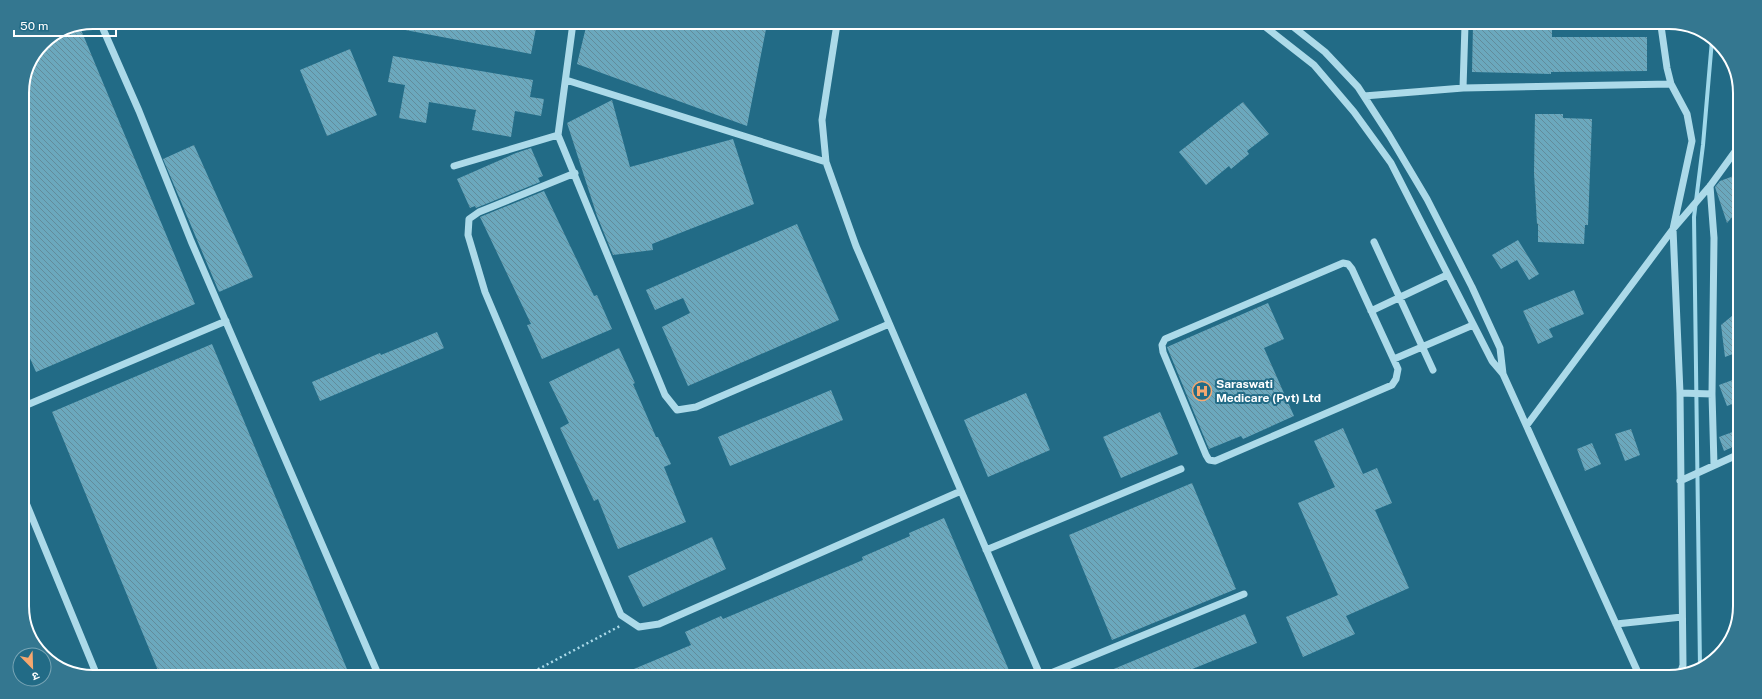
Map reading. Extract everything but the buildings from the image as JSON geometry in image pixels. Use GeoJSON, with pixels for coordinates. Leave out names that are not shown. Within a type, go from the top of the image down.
{"type":"FeatureCollection","features":[{"type":"Feature","properties":{"kind":"street"},"geometry":{"type":"LineString","coordinates":[[103,29],[139,111],[191,241],[376,670]]}},
{"type":"Feature","properties":{"kind":"street"},"geometry":{"type":"LineString","coordinates":[[572,29],[558,135],[575,173],[665,395],[677,410],[696,407],[889,324]]}},
{"type":"Feature","properties":{"kind":"street"},"geometry":{"type":"LineString","coordinates":[[836,29],[822,120],[826,162],[856,246],[1037,670]]}},
{"type":"Feature","properties":{"kind":"street"},"geometry":{"type":"LineString","coordinates":[[1268,29],[1314,65],[1354,112],[1391,163],[1492,361],[1503,374],[1637,670]]}},
{"type":"Feature","properties":{"kind":"street"},"geometry":{"type":"LineString","coordinates":[[1296,29],[1325,52],[1358,87],[1427,199],[1472,287],[1500,348],[1503,374]]}},
{"type":"Feature","properties":{"kind":"street"},"geometry":{"type":"LineString","coordinates":[[1463,88],[1466,29]]}},
{"type":"Feature","properties":{"kind":"street"},"geometry":{"type":"LineString","coordinates":[[1661,29],[1671,84],[1687,114],[1692,141],[1673,229],[1680,394],[1683,665],[1682,668]]}},
{"type":"Feature","properties":{"kind":"street"},"geometry":{"type":"LineString","coordinates":[[566,80],[826,162]]}},
{"type":"Feature","properties":{"kind":"street"},"geometry":{"type":"LineString","coordinates":[[1364,96],[1463,88],[1671,84]]}},
{"type":"Feature","properties":{"kind":"street"},"geometry":{"type":"LineString","coordinates":[[454,166],[558,135]]}},
{"type":"Feature","properties":{"kind":"street"},"geometry":{"type":"LineString","coordinates":[[1527,425],[1673,229],[1710,186],[1733,154]]}},
{"type":"Feature","properties":{"kind":"street"},"geometry":{"type":"LineString","coordinates":[[575,173],[479,212],[469,219],[468,235],[485,292],[621,615],[639,627],[659,624],[961,491]]}},
{"type":"Feature","properties":{"kind":"street"},"geometry":{"type":"LineString","coordinates":[[1710,186],[1714,238],[1712,394],[1714,466]]}},
{"type":"Feature","properties":{"kind":"street"},"geometry":{"type":"LineString","coordinates":[[1374,242],[1433,370]]}},
{"type":"Feature","properties":{"kind":"street"},"geometry":{"type":"LineString","coordinates":[[1343,263],[1348,264],[1352,269],[1371,311],[1398,369],[1396,380],[1392,385],[1215,461],[1209,460],[1163,352],[1162,345],[1165,339],[1343,263]]}},
{"type":"Feature","properties":{"kind":"street"},"geometry":{"type":"LineString","coordinates":[[1371,311],[1447,275]]}},
{"type":"Feature","properties":{"kind":"street"},"geometry":{"type":"LineString","coordinates":[[29,404],[226,321]]}},
{"type":"Feature","properties":{"kind":"street"},"geometry":{"type":"LineString","coordinates":[[1394,359],[1473,325]]}},
{"type":"Feature","properties":{"kind":"street"},"geometry":{"type":"LineString","coordinates":[[1680,394],[1712,394]]}},
{"type":"Feature","properties":{"kind":"street"},"geometry":{"type":"LineString","coordinates":[[1680,481],[1733,457]]}},
{"type":"Feature","properties":{"kind":"street"},"geometry":{"type":"LineString","coordinates":[[986,550],[1181,469]]}},
{"type":"Feature","properties":{"kind":"street"},"geometry":{"type":"LineString","coordinates":[[29,510],[95,670]]}},
{"type":"Feature","properties":{"kind":"street"},"geometry":{"type":"LineString","coordinates":[[1060,670],[1244,594]]}},
{"type":"Feature","properties":{"kind":"street"},"geometry":{"type":"LineString","coordinates":[[1616,624],[1682,617]]}},
{"type":"Feature","properties":{"kind":"path"},"geometry":{"type":"LineString","coordinates":[[537,670],[630,621]]}},
{"type":"Feature","properties":{"kind":"waterway"},"geometry":{"type":"LineString","coordinates":[[1700,662],[1694,217],[1703,145],[1712,46]]}},
{"type":"Feature","properties":{"kind":"place","name":"Saraswati Medicare (Pvt) Ltd"},"geometry":{"type":"Point","coordinates":[1202,391]}}]}
